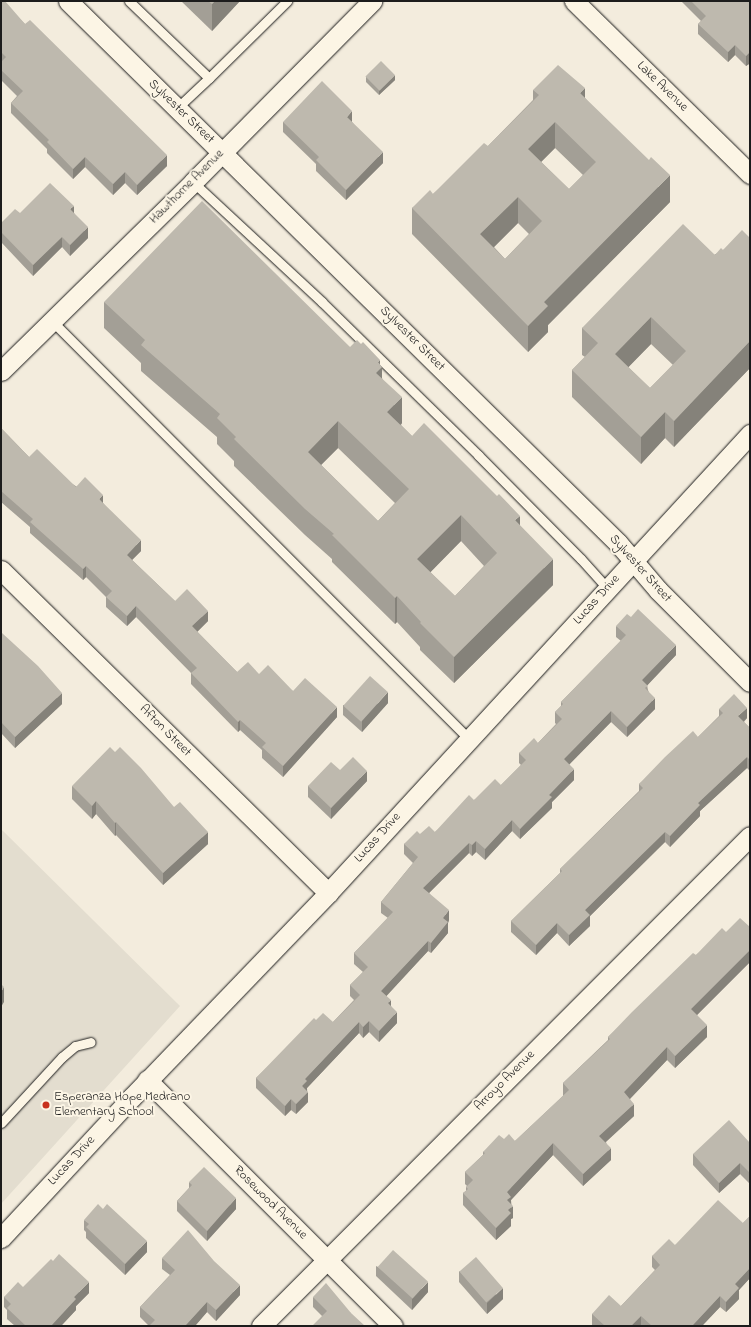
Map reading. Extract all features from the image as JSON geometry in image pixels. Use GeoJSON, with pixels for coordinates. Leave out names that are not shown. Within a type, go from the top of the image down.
{"type":"FeatureCollection","features":[{"type":"Feature","properties":{"kind":"street","name":"Sylvester Street"},"geometry":{"type":"LineString","coordinates":[[68,1],[634,560],[658,590],[750,682]]}},
{"type":"Feature","properties":{"kind":"street","name":"Hawthorne Avenue"},"geometry":{"type":"LineString","coordinates":[[1,371],[193,182],[372,1]]}},
{"type":"Feature","properties":{"kind":"street","name":"Lake Avenue"},"geometry":{"type":"LineString","coordinates":[[574,1],[750,174]]}},
{"type":"Feature","properties":{"kind":"street","name":"Lucas Drive"},"geometry":{"type":"LineString","coordinates":[[1,1238],[147,1080],[328,893],[750,434]]}},
{"type":"Feature","properties":{"kind":"street","name":"Afton Street"},"geometry":{"type":"LineString","coordinates":[[1,570],[328,893]]}},
{"type":"Feature","properties":{"kind":"street","name":"Arroyo Avenue"},"geometry":{"type":"LineString","coordinates":[[261,1326],[750,836]]}},
{"type":"Feature","properties":{"kind":"street","name":"Rosewood Avenue"},"geometry":{"type":"LineString","coordinates":[[147,1080],[393,1326]]}},
{"type":"Feature","properties":{"kind":"lane"},"geometry":{"type":"LineString","coordinates":[[129,1],[209,78]]}},
{"type":"Feature","properties":{"kind":"lane"},"geometry":{"type":"LineString","coordinates":[[177,108],[287,1]]}},
{"type":"Feature","properties":{"kind":"lane"},"geometry":{"type":"LineString","coordinates":[[193,182],[339,318],[478,455],[581,559],[608,589]]}},
{"type":"Feature","properties":{"kind":"lane"},"geometry":{"type":"LineString","coordinates":[[52,321],[469,739]]}},
{"type":"Feature","properties":{"kind":"lane"},"geometry":{"type":"LineString","coordinates":[[1,1123],[62,1057],[75,1046],[91,1042]]}},
{"type":"Feature","properties":{"kind":"shaded area","name":"Esperanza Hope Medrano Elementary School"},"geometry":{"type":"Polygon","coordinates":[[[1,829],[180,1006],[1,1204],[1,829]]]}},
{"type":"Feature","properties":{"kind":"building"},"geometry":{"type":"Polygon","coordinates":[[[1,1],[5,1],[25,24],[30,20],[167,155],[137,185],[125,172],[113,184],[85,157],[73,169],[47,142],[49,140],[11,103],[23,91],[1,70],[1,62],[6,57],[1,52],[1,1]]]}},
{"type":"Feature","properties":{"kind":"building"},"geometry":{"type":"Polygon","coordinates":[[[208,1],[215,1],[212,4],[208,1]]]}},
{"type":"Feature","properties":{"kind":"building"},"geometry":{"type":"Polygon","coordinates":[[[691,1],[750,1],[750,54],[749,53],[746,56],[735,45],[728,52],[698,24],[706,16],[691,1]]]}},
{"type":"Feature","properties":{"kind":"building"},"geometry":{"type":"Polygon","coordinates":[[[381,61],[395,75],[380,91],[365,77],[381,61]]]}},
{"type":"Feature","properties":{"kind":"building"},"geometry":{"type":"Polygon","coordinates":[[[558,65],[585,88],[580,93],[649,160],[651,157],[670,175],[544,302],[548,306],[528,326],[412,208],[430,190],[433,194],[484,143],[488,146],[539,95],[533,90],[558,65]],[[555,122],[528,149],[569,189],[596,162],[555,122]],[[518,197],[480,234],[505,259],[542,221],[518,197]]]}},
{"type":"Feature","properties":{"kind":"building"},"geometry":{"type":"Polygon","coordinates":[[[322,81],[352,111],[347,117],[383,152],[346,190],[316,160],[319,157],[283,122],[322,81]]]}},
{"type":"Feature","properties":{"kind":"building"},"geometry":{"type":"Polygon","coordinates":[[[50,183],[74,206],[70,209],[88,227],[70,245],[62,237],[33,265],[1,232],[1,223],[15,209],[20,213],[50,183]]]}},
{"type":"Feature","properties":{"kind":"building"},"geometry":{"type":"Polygon","coordinates":[[[202,201],[350,347],[357,340],[361,344],[363,342],[380,360],[378,362],[382,367],[376,373],[402,397],[387,412],[412,436],[424,423],[497,496],[499,494],[520,516],[515,520],[553,559],[454,657],[420,623],[421,622],[397,596],[395,598],[332,535],[334,534],[305,509],[234,439],[236,437],[217,418],[220,414],[141,345],[145,340],[104,302],[202,201]],[[338,421],[308,452],[378,521],[409,489],[338,421]],[[461,515],[417,559],[455,596],[497,553],[461,515]]]}},
{"type":"Feature","properties":{"kind":"building"},"geometry":{"type":"Polygon","coordinates":[[[683,224],[715,255],[721,248],[723,250],[742,230],[750,238],[750,341],[674,421],[665,412],[641,437],[572,370],[598,343],[582,328],[683,224]],[[651,317],[615,354],[650,388],[686,351],[651,317]]]}},
{"type":"Feature","properties":{"kind":"building"},"geometry":{"type":"Polygon","coordinates":[[[1,428],[29,457],[37,449],[76,487],[85,477],[103,495],[99,499],[141,540],[127,555],[175,601],[187,589],[208,611],[192,626],[237,672],[248,662],[259,674],[268,665],[293,691],[305,678],[337,707],[283,766],[262,747],[266,743],[240,720],[238,722],[191,673],[197,668],[136,606],[127,616],[106,597],[112,591],[86,566],[83,569],[30,522],[33,519],[1,491],[1,428]]]}},
{"type":"Feature","properties":{"kind":"building"},"geometry":{"type":"Polygon","coordinates":[[[638,609],[676,645],[642,680],[648,686],[645,688],[655,698],[627,727],[611,711],[564,759],[574,769],[549,795],[552,797],[520,829],[512,820],[485,849],[476,841],[472,845],[469,843],[423,888],[449,910],[443,918],[448,922],[431,943],[428,941],[381,991],[391,1000],[388,1003],[397,1012],[379,1031],[369,1021],[363,1027],[359,1022],[305,1079],[307,1081],[302,1086],[308,1092],[296,1104],[291,1099],[285,1106],[256,1078],[314,1018],[316,1020],[323,1013],[333,1022],[360,995],[350,985],[368,967],[354,953],[393,912],[381,902],[418,857],[404,844],[417,831],[420,834],[429,826],[435,832],[469,795],[474,800],[495,779],[501,785],[526,760],[519,753],[534,738],[538,743],[562,719],[555,712],[563,704],[561,702],[626,635],[616,626],[627,614],[631,617],[638,609]]]}},
{"type":"Feature","properties":{"kind":"building"},"geometry":{"type":"Polygon","coordinates":[[[2,633],[38,666],[62,693],[15,737],[1,722],[2,633]]]}},
{"type":"Feature","properties":{"kind":"building"},"geometry":{"type":"Polygon","coordinates":[[[370,676],[388,692],[361,722],[343,706],[370,676]]]}},
{"type":"Feature","properties":{"kind":"building"},"geometry":{"type":"Polygon","coordinates":[[[734,694],[747,708],[738,716],[750,728],[750,760],[747,757],[698,803],[700,805],[670,836],[665,832],[585,910],[590,915],[569,935],[557,923],[536,945],[511,921],[562,871],[560,869],[643,788],[639,784],[665,757],[693,731],[698,737],[723,713],[719,709],[734,694]]]}},
{"type":"Feature","properties":{"kind":"building"},"geometry":{"type":"Polygon","coordinates":[[[110,747],[115,752],[120,747],[141,768],[174,807],[180,802],[208,832],[163,873],[96,801],[92,806],[72,786],[110,747]]]}},
{"type":"Feature","properties":{"kind":"building"},"geometry":{"type":"Polygon","coordinates":[[[353,757],[367,771],[331,808],[308,786],[331,762],[340,770],[353,757]]]}},
{"type":"Feature","properties":{"kind":"building"},"geometry":{"type":"Polygon","coordinates":[[[740,918],[750,927],[750,950],[691,1009],[707,1025],[675,1056],[667,1047],[624,1092],[634,1104],[599,1136],[611,1148],[583,1174],[553,1143],[507,1192],[511,1197],[507,1200],[513,1206],[508,1210],[511,1213],[496,1228],[463,1193],[468,1189],[466,1187],[473,1180],[465,1172],[485,1153],[483,1152],[499,1135],[504,1139],[509,1134],[515,1141],[569,1090],[563,1083],[610,1039],[608,1037],[632,1012],[693,953],[696,955],[722,928],[726,932],[740,918]]]}},
{"type":"Feature","properties":{"kind":"building"},"geometry":{"type":"Polygon","coordinates":[[[1,984],[4,987],[1,992],[1,984]]]}},
{"type":"Feature","properties":{"kind":"building"},"geometry":{"type":"Polygon","coordinates":[[[729,1120],[750,1143],[750,1173],[740,1163],[719,1183],[693,1154],[729,1120]]]}},
{"type":"Feature","properties":{"kind":"building"},"geometry":{"type":"Polygon","coordinates":[[[204,1167],[236,1198],[207,1231],[177,1201],[192,1185],[189,1182],[204,1167]]]}},
{"type":"Feature","properties":{"kind":"building"},"geometry":{"type":"Polygon","coordinates":[[[718,1200],[743,1223],[750,1216],[750,1268],[735,1284],[739,1288],[726,1302],[720,1296],[692,1326],[652,1326],[641,1316],[631,1326],[605,1326],[592,1314],[609,1295],[621,1306],[660,1265],[652,1256],[669,1239],[675,1245],[718,1200]]]}},
{"type":"Feature","properties":{"kind":"building"},"geometry":{"type":"Polygon","coordinates":[[[98,1204],[103,1209],[107,1204],[147,1241],[125,1264],[86,1227],[89,1224],[84,1220],[98,1204]]]}},
{"type":"Feature","properties":{"kind":"building"},"geometry":{"type":"Polygon","coordinates":[[[188,1230],[214,1261],[240,1285],[216,1310],[207,1302],[185,1326],[149,1326],[155,1320],[140,1307],[175,1270],[162,1258],[188,1230]]]}},
{"type":"Feature","properties":{"kind":"building"},"geometry":{"type":"Polygon","coordinates":[[[393,1250],[428,1281],[413,1299],[378,1267],[393,1250]]]}},
{"type":"Feature","properties":{"kind":"building"},"geometry":{"type":"Polygon","coordinates":[[[59,1254],[89,1282],[74,1297],[76,1299],[51,1326],[26,1326],[7,1308],[11,1304],[4,1297],[18,1282],[23,1287],[51,1259],[53,1261],[59,1254]]]}},
{"type":"Feature","properties":{"kind":"building"},"geometry":{"type":"Polygon","coordinates":[[[476,1257],[503,1288],[486,1302],[459,1271],[476,1257]]]}},
{"type":"Feature","properties":{"kind":"building"},"geometry":{"type":"Polygon","coordinates":[[[326,1283],[351,1313],[365,1326],[312,1326],[327,1311],[313,1297],[326,1283]]]}},
{"type":"Feature","properties":{"kind":"place","name":"Esperanza Hope Medrano Elementary School"},"geometry":{"type":"Point","coordinates":[46,1105]}}]}
